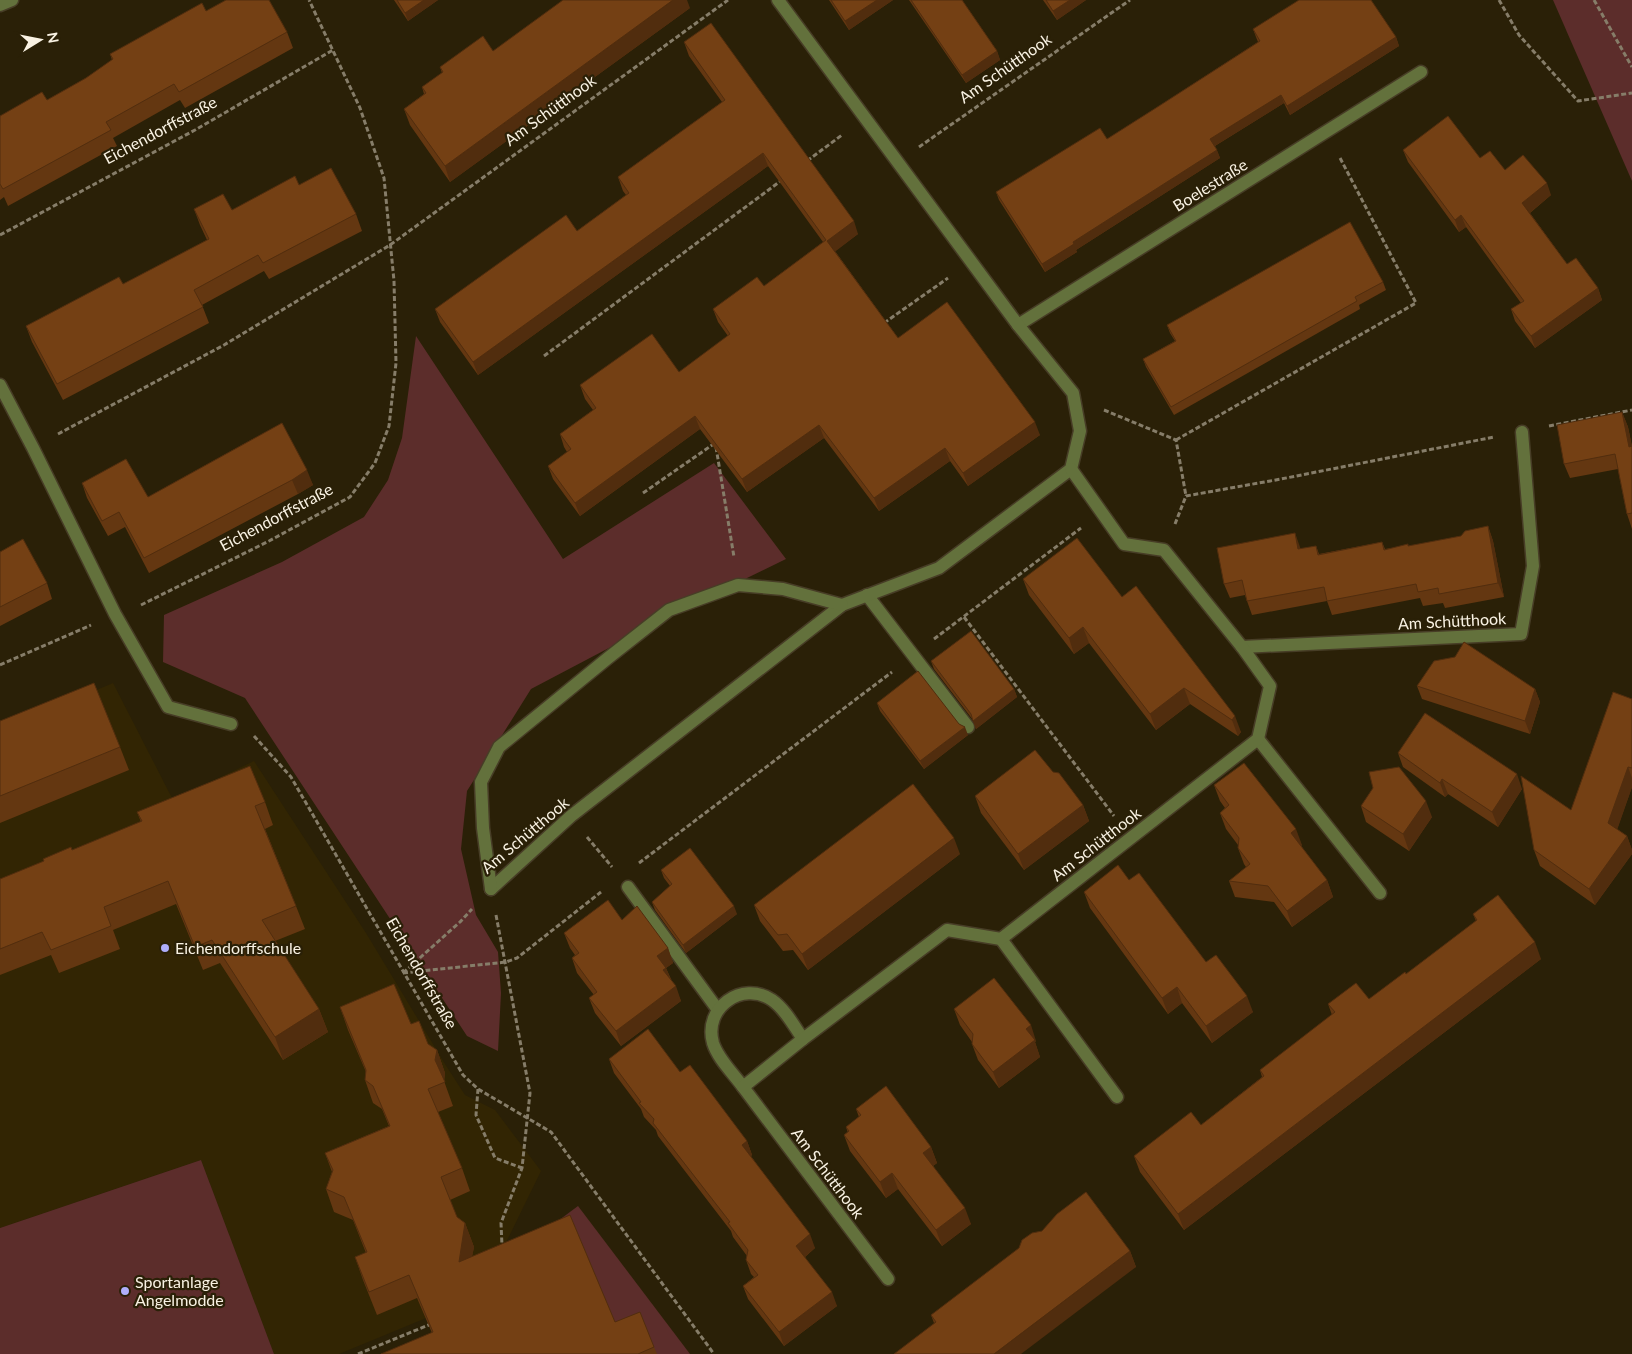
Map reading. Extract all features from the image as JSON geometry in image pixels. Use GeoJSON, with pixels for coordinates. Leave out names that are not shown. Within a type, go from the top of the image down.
{"type":"FeatureCollection","features":[{"type":"Feature","properties":{"kind":"street"},"geometry":{"type":"LineString","coordinates":[[0,5],[12,0]]}},
{"type":"Feature","properties":{"kind":"street"},"geometry":{"type":"LineString","coordinates":[[778,0],[1018,325],[1073,392],[1080,432],[1071,469],[1124,544],[1164,550],[1242,647],[1270,686],[1258,739],[1380,893]]}},
{"type":"Feature","properties":{"kind":"street","name":"Boelestraße"},"geometry":{"type":"LineString","coordinates":[[1018,325],[1421,72]]}},
{"type":"Feature","properties":{"kind":"street"},"geometry":{"type":"LineString","coordinates":[[0,385],[116,614],[168,707],[232,724]]}},
{"type":"Feature","properties":{"kind":"street","name":"Am Schütthook"},"geometry":{"type":"LineString","coordinates":[[1242,647],[1521,634],[1533,566],[1522,432]]}},
{"type":"Feature","properties":{"kind":"street","name":"Am Schütthook"},"geometry":{"type":"LineString","coordinates":[[491,889],[571,816],[842,605],[939,568],[1071,469]]}},
{"type":"Feature","properties":{"kind":"street","name":"Am Schütthook"},"geometry":{"type":"LineString","coordinates":[[491,889],[483,828],[482,782],[499,747],[668,610],[738,585],[783,589],[842,605]]}},
{"type":"Feature","properties":{"kind":"street"},"geometry":{"type":"LineString","coordinates":[[867,595],[968,727]]}},
{"type":"Feature","properties":{"kind":"street","name":"Am Schütthook"},"geometry":{"type":"LineString","coordinates":[[1000,939],[1258,739]]}},
{"type":"Feature","properties":{"kind":"street"},"geometry":{"type":"LineString","coordinates":[[624,882],[718,1010],[726,1001],[737,995],[749,993],[761,995],[772,1000],[781,1008],[803,1039]]}},
{"type":"Feature","properties":{"kind":"street"},"geometry":{"type":"LineString","coordinates":[[743,1087],[947,930],[1000,939],[1117,1097]]}},
{"type":"Feature","properties":{"kind":"street","name":"Am Schütthook"},"geometry":{"type":"LineString","coordinates":[[718,1010],[713,1021],[711,1033],[719,1056],[888,1279]]}},
{"type":"Feature","properties":{"kind":"path","name":"Eichendorffstraße"},"geometry":{"type":"LineString","coordinates":[[0,665],[145,603],[269,541],[350,497],[375,463],[389,426],[396,363],[394,281],[384,178],[360,108],[309,0]]}},
{"type":"Feature","properties":{"kind":"path","name":"Am Schütthook"},"geometry":{"type":"LineString","coordinates":[[390,246],[728,0]]}},
{"type":"Feature","properties":{"kind":"path","name":"Am Schütthook"},"geometry":{"type":"LineString","coordinates":[[898,162],[1130,0]]}},
{"type":"Feature","properties":{"kind":"path"},"geometry":{"type":"LineString","coordinates":[[1499,0],[1519,35],[1578,101],[1632,92]]}},
{"type":"Feature","properties":{"kind":"path"},"geometry":{"type":"LineString","coordinates":[[1594,0],[1632,67]]}},
{"type":"Feature","properties":{"kind":"path","name":"Eichendorffstraße"},"geometry":{"type":"LineString","coordinates":[[0,235],[195,130],[333,50]]}},
{"type":"Feature","properties":{"kind":"path"},"geometry":{"type":"LineString","coordinates":[[801,166],[865,118]]}},
{"type":"Feature","properties":{"kind":"path"},"geometry":{"type":"LineString","coordinates":[[1176,440],[1416,303],[1326,131]]}},
{"type":"Feature","properties":{"kind":"path"},"geometry":{"type":"LineString","coordinates":[[544,356],[785,178]]}},
{"type":"Feature","properties":{"kind":"path"},"geometry":{"type":"LineString","coordinates":[[33,448],[224,345],[390,246]]}},
{"type":"Feature","properties":{"kind":"path"},"geometry":{"type":"LineString","coordinates":[[883,324],[971,262]]}},
{"type":"Feature","properties":{"kind":"path"},"geometry":{"type":"LineString","coordinates":[[1074,398],[1176,440]]}},
{"type":"Feature","properties":{"kind":"path"},"geometry":{"type":"LineString","coordinates":[[1186,496],[1281,480],[1632,410]]}},
{"type":"Feature","properties":{"kind":"path"},"geometry":{"type":"LineString","coordinates":[[1164,550],[1186,496],[1176,440]]}},
{"type":"Feature","properties":{"kind":"path"},"geometry":{"type":"LineString","coordinates":[[643,493],[715,443],[738,585]]}},
{"type":"Feature","properties":{"kind":"path"},"geometry":{"type":"LineString","coordinates":[[403,973],[506,962],[517,958],[624,882],[913,656],[1102,513]]}},
{"type":"Feature","properties":{"kind":"path"},"geometry":{"type":"LineString","coordinates":[[964,617],[1131,838]]}},
{"type":"Feature","properties":{"kind":"path","name":"Eichendorffstraße"},"geometry":{"type":"LineString","coordinates":[[232,724],[245,725],[291,778],[463,1075],[478,1089],[527,1116],[551,1132],[714,1354]]}},
{"type":"Feature","properties":{"kind":"path"},"geometry":{"type":"LineString","coordinates":[[571,816],[624,882]]}},
{"type":"Feature","properties":{"kind":"path"},"geometry":{"type":"LineString","coordinates":[[491,889],[530,1093],[522,1168],[501,1223],[502,1248]]}},
{"type":"Feature","properties":{"kind":"path"},"geometry":{"type":"LineString","coordinates":[[403,973],[460,922],[491,889]]}},
{"type":"Feature","properties":{"kind":"path"},"geometry":{"type":"LineString","coordinates":[[478,1089],[476,1115],[495,1158],[522,1168]]}},
{"type":"Feature","properties":{"kind":"path"},"geometry":{"type":"LineString","coordinates":[[358,1354],[438,1321]]}},
{"type":"Feature","properties":{"kind":"shaded area"},"geometry":{"type":"Polygon","coordinates":[[[1553,0],[1632,0],[1632,181],[1553,0]]]}},
{"type":"Feature","properties":{"kind":"shaded area"},"geometry":{"type":"Polygon","coordinates":[[[416,336],[563,559],[714,463],[786,559],[681,610],[531,689],[467,791],[461,849],[476,915],[498,952],[501,993],[498,1051],[467,1036],[245,698],[163,662],[164,615],[282,562],[364,517],[388,480],[402,438],[416,336]]]}},
{"type":"Feature","properties":{"kind":"shaded area","name":"Eichendorffschule"},"geometry":{"type":"Polygon","coordinates":[[[113,683],[173,800],[254,761],[366,933],[465,1095],[495,1110],[541,1171],[493,1269],[494,1290],[339,1354],[274,1354],[201,1160],[0,1228],[0,731],[113,683]]]}},
{"type":"Feature","properties":{"kind":"shaded area","name":"Sportanlage Angelmodde"},"geometry":{"type":"Polygon","coordinates":[[[201,1160],[274,1354],[0,1354],[0,1228],[201,1160]]]}},
{"type":"Feature","properties":{"kind":"shaded area"},"geometry":{"type":"Polygon","coordinates":[[[578,1206],[690,1354],[530,1354],[493,1269],[578,1206]]]}},
{"type":"Feature","properties":{"kind":"building"},"geometry":{"type":"Polygon","coordinates":[[[226,0],[269,0],[287,32],[179,92],[174,84],[106,122],[111,130],[3,189],[0,184],[0,116],[42,92],[47,100],[86,78],[113,59],[110,54],[202,3],[206,11],[226,0]]]}},
{"type":"Feature","properties":{"kind":"building"},"geometry":{"type":"Polygon","coordinates":[[[397,0],[424,0],[405,13],[397,0]]]}},
{"type":"Feature","properties":{"kind":"building"},"geometry":{"type":"Polygon","coordinates":[[[563,0],[673,0],[445,166],[404,109],[426,93],[422,87],[443,72],[440,67],[483,36],[493,51],[563,0]]]}},
{"type":"Feature","properties":{"kind":"building"},"geometry":{"type":"Polygon","coordinates":[[[831,0],[877,0],[845,21],[831,0]]]}},
{"type":"Feature","properties":{"kind":"building"},"geometry":{"type":"Polygon","coordinates":[[[911,0],[962,0],[997,51],[962,75],[911,0]]]}},
{"type":"Feature","properties":{"kind":"building"},"geometry":{"type":"Polygon","coordinates":[[[1046,0],[1070,0],[1053,11],[1046,0]]]}},
{"type":"Feature","properties":{"kind":"building"},"geometry":{"type":"Polygon","coordinates":[[[1299,0],[1371,0],[1396,37],[1287,106],[1281,95],[1210,139],[1217,150],[1073,242],[1074,244],[1042,264],[996,192],[1100,128],[1107,139],[1260,41],[1253,29],[1299,0]]]}},
{"type":"Feature","properties":{"kind":"building"},"geometry":{"type":"Polygon","coordinates":[[[711,23],[854,221],[827,241],[898,338],[947,302],[1035,422],[963,473],[945,448],[874,498],[819,425],[742,479],[695,416],[575,503],[548,466],[571,449],[560,434],[596,408],[580,385],[652,334],[679,372],[730,334],[713,309],[757,277],[764,286],[826,240],[763,153],[473,362],[435,309],[566,215],[577,231],[629,193],[618,177],[725,100],[684,42],[711,23]]]}},
{"type":"Feature","properties":{"kind":"building"},"geometry":{"type":"Polygon","coordinates":[[[1448,116],[1480,158],[1490,151],[1505,170],[1523,155],[1547,183],[1522,203],[1567,264],[1576,258],[1598,288],[1531,336],[1511,309],[1524,301],[1461,215],[1455,220],[1403,150],[1448,116]]]}},
{"type":"Feature","properties":{"kind":"building"},"geometry":{"type":"Polygon","coordinates":[[[331,168],[356,214],[263,263],[258,255],[194,290],[203,307],[57,384],[26,326],[119,277],[123,284],[209,239],[194,209],[223,194],[232,210],[295,176],[299,185],[331,168]]]}},
{"type":"Feature","properties":{"kind":"building"},"geometry":{"type":"Polygon","coordinates":[[[1350,222],[1383,282],[1355,297],[1357,301],[1171,407],[1143,359],[1176,341],[1167,325],[1350,222]]]}},
{"type":"Feature","properties":{"kind":"building"},"geometry":{"type":"Polygon","coordinates":[[[1622,412],[1629,447],[1632,446],[1632,513],[1627,514],[1615,454],[1564,464],[1557,425],[1622,412]]]}},
{"type":"Feature","properties":{"kind":"building"},"geometry":{"type":"Polygon","coordinates":[[[282,423],[307,470],[292,480],[144,558],[119,512],[102,521],[82,483],[126,459],[148,497],[282,423]]]}},
{"type":"Feature","properties":{"kind":"building"},"geometry":{"type":"Polygon","coordinates":[[[1488,526],[1498,583],[1439,594],[1438,588],[1418,592],[1416,584],[1327,601],[1324,587],[1247,601],[1242,580],[1224,584],[1217,548],[1295,533],[1298,549],[1316,546],[1318,555],[1382,542],[1384,550],[1408,544],[1408,546],[1461,536],[1465,531],[1488,526]]]}},
{"type":"Feature","properties":{"kind":"building"},"geometry":{"type":"Polygon","coordinates":[[[1077,538],[1122,597],[1136,586],[1235,716],[1232,720],[1184,688],[1150,714],[1083,627],[1069,638],[1023,579],[1077,538]]]}},
{"type":"Feature","properties":{"kind":"building"},"geometry":{"type":"Polygon","coordinates":[[[23,539],[47,583],[0,607],[0,552],[23,539]]]}},
{"type":"Feature","properties":{"kind":"building"},"geometry":{"type":"Polygon","coordinates":[[[971,631],[1014,689],[973,721],[971,714],[931,661],[971,631]]]}},
{"type":"Feature","properties":{"kind":"building"},"geometry":{"type":"Polygon","coordinates":[[[1464,642],[1535,689],[1525,721],[1417,686],[1434,661],[1455,657],[1464,642]]]}},
{"type":"Feature","properties":{"kind":"building"},"geometry":{"type":"Polygon","coordinates":[[[918,671],[959,724],[965,727],[920,761],[877,703],[918,671]]]}},
{"type":"Feature","properties":{"kind":"building"},"geometry":{"type":"Polygon","coordinates":[[[94,683],[120,747],[0,796],[0,721],[94,683]]]}},
{"type":"Feature","properties":{"kind":"building"},"geometry":{"type":"Polygon","coordinates":[[[1613,692],[1632,699],[1632,768],[1628,767],[1608,823],[1627,836],[1589,889],[1534,850],[1521,776],[1571,810],[1613,692]]]}},
{"type":"Feature","properties":{"kind":"building"},"geometry":{"type":"Polygon","coordinates":[[[1425,713],[1517,774],[1492,812],[1442,779],[1440,783],[1398,753],[1425,713]]]}},
{"type":"Feature","properties":{"kind":"building"},"geometry":{"type":"Polygon","coordinates":[[[1035,750],[1053,772],[1059,773],[1083,805],[1018,854],[975,796],[1035,750]]]}},
{"type":"Feature","properties":{"kind":"building"},"geometry":{"type":"Polygon","coordinates":[[[1244,763],[1296,829],[1291,833],[1327,880],[1287,911],[1268,886],[1229,881],[1250,864],[1238,848],[1239,838],[1220,813],[1229,805],[1214,785],[1244,763]]]}},
{"type":"Feature","properties":{"kind":"building"},"geometry":{"type":"Polygon","coordinates":[[[250,766],[265,802],[255,806],[296,906],[262,920],[319,1009],[275,1037],[212,940],[195,947],[168,881],[104,907],[111,926],[51,950],[42,932],[0,949],[0,879],[44,861],[43,859],[71,847],[72,850],[142,821],[137,812],[250,766]]]}},
{"type":"Feature","properties":{"kind":"building"},"geometry":{"type":"Polygon","coordinates":[[[1399,767],[1426,801],[1403,834],[1361,806],[1373,788],[1369,772],[1399,767]]]}},
{"type":"Feature","properties":{"kind":"building"},"geometry":{"type":"Polygon","coordinates":[[[913,784],[954,838],[802,954],[787,934],[778,935],[754,905],[913,784]]]}},
{"type":"Feature","properties":{"kind":"building"},"geometry":{"type":"Polygon","coordinates":[[[690,848],[734,906],[683,945],[652,902],[672,884],[661,870],[690,848]]]}},
{"type":"Feature","properties":{"kind":"building"},"geometry":{"type":"Polygon","coordinates":[[[1118,865],[1129,880],[1139,873],[1206,962],[1216,955],[1247,996],[1206,1026],[1177,987],[1162,998],[1084,892],[1118,865]]]}},
{"type":"Feature","properties":{"kind":"building"},"geometry":{"type":"Polygon","coordinates":[[[1498,895],[1535,942],[1178,1214],[1134,1156],[1191,1112],[1201,1125],[1264,1076],[1260,1070],[1335,1012],[1328,1004],[1356,983],[1369,999],[1405,972],[1406,974],[1477,920],[1473,914],[1498,895]]]}},
{"type":"Feature","properties":{"kind":"building"},"geometry":{"type":"Polygon","coordinates":[[[608,900],[622,920],[637,906],[668,948],[657,956],[666,968],[663,970],[676,986],[616,1031],[589,998],[597,992],[572,958],[579,953],[564,933],[608,900]]]}},
{"type":"Feature","properties":{"kind":"building"},"geometry":{"type":"Polygon","coordinates":[[[994,978],[1031,1025],[1026,1029],[1035,1040],[993,1072],[972,1044],[973,1034],[954,1009],[994,978]]]}},
{"type":"Feature","properties":{"kind":"building"},"geometry":{"type":"Polygon","coordinates":[[[394,984],[411,1024],[419,1021],[428,1044],[437,1050],[435,1060],[445,1082],[428,1089],[462,1168],[441,1177],[457,1217],[465,1223],[459,1262],[570,1215],[615,1322],[640,1312],[654,1347],[638,1354],[381,1354],[433,1332],[409,1275],[369,1292],[355,1257],[367,1252],[344,1197],[326,1189],[333,1170],[325,1153],[390,1126],[373,1086],[365,1080],[366,1070],[340,1007],[394,984]]]}},
{"type":"Feature","properties":{"kind":"building"},"geometry":{"type":"Polygon","coordinates":[[[648,1029],[680,1072],[690,1065],[747,1141],[742,1145],[810,1234],[796,1246],[832,1292],[779,1332],[743,1286],[758,1275],[746,1260],[748,1250],[728,1223],[730,1222],[653,1123],[654,1119],[639,1103],[641,1102],[609,1059],[648,1029]]]}},
{"type":"Feature","properties":{"kind":"building"},"geometry":{"type":"Polygon","coordinates":[[[886,1086],[931,1147],[923,1153],[965,1208],[936,1230],[892,1173],[880,1182],[844,1135],[849,1131],[846,1127],[861,1115],[856,1109],[886,1086]]]}},
{"type":"Feature","properties":{"kind":"building"},"geometry":{"type":"Polygon","coordinates":[[[1086,1192],[1130,1251],[994,1354],[894,1354],[936,1322],[931,1315],[1019,1248],[1022,1240],[1032,1233],[1042,1231],[1057,1214],[1086,1192]]]}},
{"type":"Feature","properties":{"kind":"place","name":"Eichendorffschule"},"geometry":{"type":"Point","coordinates":[165,948]}},
{"type":"Feature","properties":{"kind":"place","name":"Sportanlage Angelmodde"},"geometry":{"type":"Point","coordinates":[125,1291]}}]}
